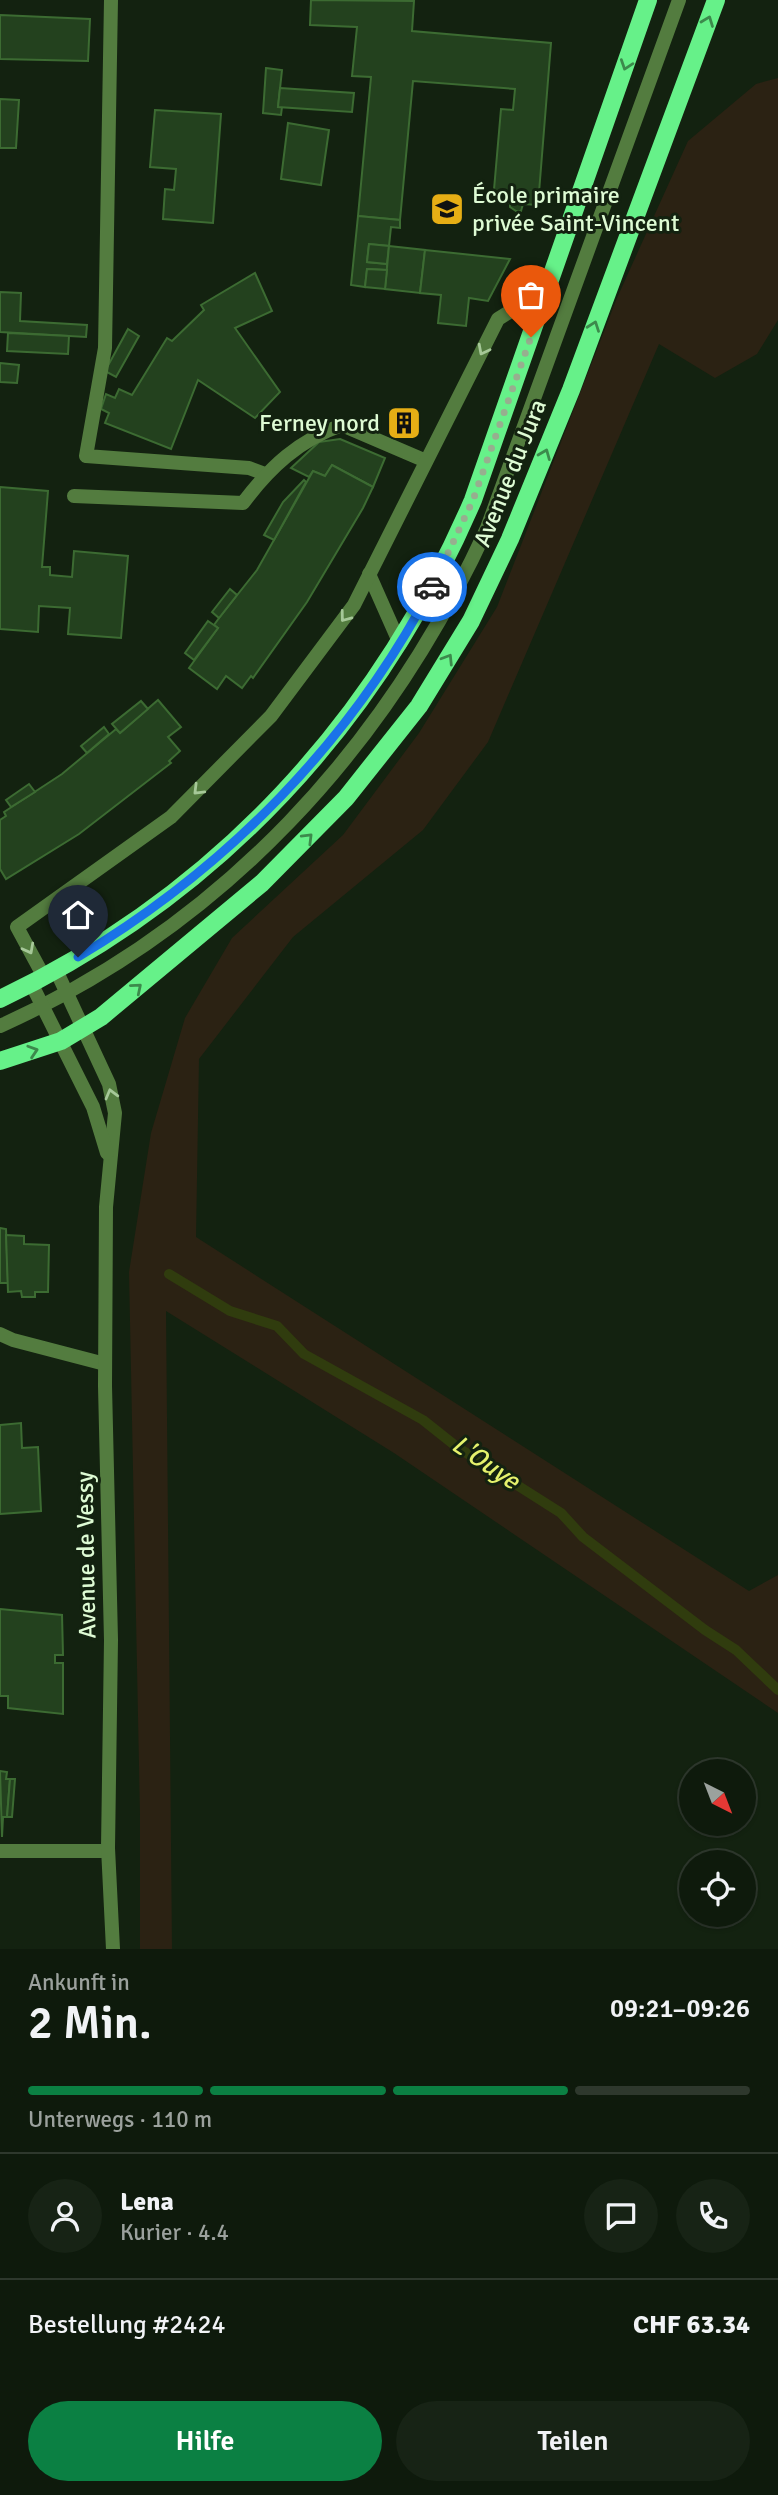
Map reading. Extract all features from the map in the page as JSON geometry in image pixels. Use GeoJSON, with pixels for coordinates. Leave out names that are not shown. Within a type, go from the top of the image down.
{"type":"FeatureCollection","features":[{"type":"Feature","properties":{"kind":"main road","name":"Avenue du Jura"},"geometry":{"type":"LineString","coordinates":[[0,999],[43,977],[156,906],[234,843],[313,762],[348,720],[400,644],[442,569],[473,500],[648,0]]}},
{"type":"Feature","properties":{"kind":"main road","name":"Avenue du Jura"},"geometry":{"type":"LineString","coordinates":[[0,1061],[61,1041],[116,1007],[252,891],[317,830],[374,766],[442,670],[485,594],[510,540],[571,390],[716,0]]}},
{"type":"Feature","properties":{"kind":"street"},"geometry":{"type":"LineString","coordinates":[[111,0],[105,348],[86,456],[249,468],[265,474]]}},
{"type":"Feature","properties":{"kind":"street"},"geometry":{"type":"LineString","coordinates":[[0,1026],[66,993],[153,939],[193,909],[263,849],[352,753],[423,651],[469,566],[497,504],[679,0]]}},
{"type":"Feature","properties":{"kind":"street"},"geometry":{"type":"LineString","coordinates":[[43,977],[17,927],[171,817],[271,716],[354,605],[498,319],[548,288]]}},
{"type":"Feature","properties":{"kind":"street"},"geometry":{"type":"LineString","coordinates":[[74,496],[243,503],[265,474],[313,435],[342,425],[426,461]]}},
{"type":"Feature","properties":{"kind":"street"},"geometry":{"type":"LineString","coordinates":[[369,574],[400,644]]}},
{"type":"Feature","properties":{"kind":"street","name":"Avenue de Vessy"},"geometry":{"type":"LineString","coordinates":[[43,977],[66,993],[109,1084],[114,1102],[115,1124],[108,1161],[105,1364],[111,1640],[108,1851],[113,1949]]}},
{"type":"Feature","properties":{"kind":"street","name":"Avenue de Vessy"},"geometry":{"type":"LineString","coordinates":[[43,977],[43,1006],[93,1107],[108,1161]]}},
{"type":"Feature","properties":{"kind":"street"},"geometry":{"type":"LineString","coordinates":[[0,1334],[13,1340],[105,1364]]}},
{"type":"Feature","properties":{"kind":"street"},"geometry":{"type":"LineString","coordinates":[[0,1851],[108,1851]]}},
{"type":"Feature","properties":{"kind":"shaded area"},"geometry":{"type":"Polygon","coordinates":[[[778,78],[778,320],[757,354],[715,378],[659,344],[488,742],[423,830],[293,937],[199,1059],[196,1237],[749,1591],[778,1575],[778,1713],[394,1453],[166,1311],[172,1949],[140,1949],[140,1815],[129,1272],[151,1133],[185,1018],[232,938],[343,835],[419,733],[497,607],[617,298],[688,141],[756,84],[778,78]]]}},
{"type":"Feature","properties":{"kind":"building"},"geometry":{"type":"Polygon","coordinates":[[[311,0],[414,1],[412,31],[551,43],[538,205],[523,204],[521,211],[516,211],[510,207],[510,203],[493,201],[501,109],[513,110],[515,89],[413,81],[400,220],[358,216],[371,77],[352,76],[357,27],[310,25],[311,0]]]}},
{"type":"Feature","properties":{"kind":"building"},"geometry":{"type":"Polygon","coordinates":[[[0,15],[90,19],[88,61],[0,59],[0,15]]]}},
{"type":"Feature","properties":{"kind":"building"},"geometry":{"type":"Polygon","coordinates":[[[266,68],[282,70],[278,107],[282,107],[281,115],[263,113],[266,68]]]}},
{"type":"Feature","properties":{"kind":"building"},"geometry":{"type":"Polygon","coordinates":[[[280,88],[354,93],[352,112],[278,107],[280,88]]]}},
{"type":"Feature","properties":{"kind":"building"},"geometry":{"type":"Polygon","coordinates":[[[0,99],[19,100],[16,148],[0,148],[0,99]]]}},
{"type":"Feature","properties":{"kind":"building"},"geometry":{"type":"Polygon","coordinates":[[[155,110],[221,114],[213,223],[163,219],[165,189],[174,190],[176,169],[150,167],[155,110]]]}},
{"type":"Feature","properties":{"kind":"building"},"geometry":{"type":"Polygon","coordinates":[[[288,123],[329,130],[321,185],[281,179],[288,123]]]}},
{"type":"Feature","properties":{"kind":"building"},"geometry":{"type":"Polygon","coordinates":[[[358,216],[400,220],[400,228],[391,227],[389,246],[369,244],[367,262],[387,264],[387,270],[367,269],[365,287],[351,285],[358,216]]]}},
{"type":"Feature","properties":{"kind":"building"},"geometry":{"type":"Polygon","coordinates":[[[369,244],[389,246],[387,264],[367,262],[369,244]]]}},
{"type":"Feature","properties":{"kind":"building"},"geometry":{"type":"Polygon","coordinates":[[[389,246],[425,250],[420,293],[385,289],[389,246]]]}},
{"type":"Feature","properties":{"kind":"building"},"geometry":{"type":"Polygon","coordinates":[[[425,250],[510,259],[488,301],[469,298],[466,326],[438,323],[441,295],[420,293],[425,250]]]}},
{"type":"Feature","properties":{"kind":"building"},"geometry":{"type":"Polygon","coordinates":[[[367,269],[387,270],[385,289],[365,287],[367,269]]]}},
{"type":"Feature","properties":{"kind":"building"},"geometry":{"type":"Polygon","coordinates":[[[255,273],[272,311],[235,328],[280,392],[255,418],[198,380],[171,449],[105,423],[109,413],[101,409],[106,394],[115,398],[119,389],[132,395],[167,338],[172,341],[204,310],[201,305],[255,273]]]}},
{"type":"Feature","properties":{"kind":"building"},"geometry":{"type":"Polygon","coordinates":[[[0,292],[21,293],[20,321],[87,325],[86,337],[0,332],[0,292]]]}},
{"type":"Feature","properties":{"kind":"building"},"geometry":{"type":"Polygon","coordinates":[[[128,329],[139,336],[116,377],[105,371],[128,329]]]}},
{"type":"Feature","properties":{"kind":"building"},"geometry":{"type":"Polygon","coordinates":[[[8,333],[69,336],[68,354],[7,351],[8,333]]]}},
{"type":"Feature","properties":{"kind":"building"},"geometry":{"type":"Polygon","coordinates":[[[0,363],[19,365],[17,383],[0,382],[0,363]]]}},
{"type":"Feature","properties":{"kind":"building","name":"Ferney nord"},"geometry":{"type":"Polygon","coordinates":[[[398,414],[416,422],[410,434],[393,425],[398,414]]]}},
{"type":"Feature","properties":{"kind":"building"},"geometry":{"type":"Polygon","coordinates":[[[340,439],[385,458],[373,487],[332,465],[325,476],[313,471],[309,477],[291,468],[319,442],[340,439]]]}},
{"type":"Feature","properties":{"kind":"building"},"geometry":{"type":"Polygon","coordinates":[[[332,465],[373,487],[363,508],[307,602],[253,678],[251,676],[242,688],[226,676],[217,689],[189,668],[218,628],[214,625],[257,570],[313,471],[325,476],[332,465]]]}},
{"type":"Feature","properties":{"kind":"building"},"geometry":{"type":"Polygon","coordinates":[[[304,480],[306,482],[274,540],[264,535],[283,502],[304,480]]]}},
{"type":"Feature","properties":{"kind":"building"},"geometry":{"type":"Polygon","coordinates":[[[0,487],[48,491],[42,567],[50,567],[50,575],[72,577],[74,551],[128,556],[121,638],[68,634],[70,608],[39,606],[38,632],[0,629],[0,487]]]}},
{"type":"Feature","properties":{"kind":"building"},"geometry":{"type":"Polygon","coordinates":[[[230,589],[237,595],[219,618],[212,612],[230,589]]]}},
{"type":"Feature","properties":{"kind":"building"},"geometry":{"type":"Polygon","coordinates":[[[208,621],[218,628],[194,660],[185,653],[208,621]]]}},
{"type":"Feature","properties":{"kind":"building"},"geometry":{"type":"Polygon","coordinates":[[[158,700],[181,727],[168,737],[180,751],[169,761],[171,763],[79,834],[6,879],[0,869],[0,820],[6,816],[4,812],[62,774],[116,729],[120,733],[158,700]]]}},
{"type":"Feature","properties":{"kind":"building"},"geometry":{"type":"Polygon","coordinates":[[[141,701],[148,709],[120,733],[112,724],[141,701]]]}},
{"type":"Feature","properties":{"kind":"building"},"geometry":{"type":"Polygon","coordinates":[[[104,727],[109,734],[87,753],[81,746],[104,727]]]}},
{"type":"Feature","properties":{"kind":"building"},"geometry":{"type":"Polygon","coordinates":[[[29,784],[35,792],[11,807],[6,800],[29,784]]]}},
{"type":"Feature","properties":{"kind":"building"},"geometry":{"type":"Polygon","coordinates":[[[0,1228],[6,1229],[8,1283],[0,1283],[0,1228]]]}},
{"type":"Feature","properties":{"kind":"building"},"geometry":{"type":"Polygon","coordinates":[[[6,1235],[24,1236],[24,1244],[49,1245],[48,1292],[35,1292],[35,1297],[22,1297],[21,1291],[8,1292],[6,1235]]]}},
{"type":"Feature","properties":{"kind":"building"},"geometry":{"type":"Polygon","coordinates":[[[21,1423],[22,1448],[38,1447],[41,1511],[0,1514],[0,1425],[21,1423]]]}},
{"type":"Feature","properties":{"kind":"building"},"geometry":{"type":"Polygon","coordinates":[[[0,1609],[62,1615],[63,1655],[55,1655],[55,1663],[63,1663],[63,1714],[8,1708],[8,1696],[0,1696],[0,1609]]]}},
{"type":"Feature","properties":{"kind":"building"},"geometry":{"type":"Polygon","coordinates":[[[0,1771],[7,1772],[6,1779],[10,1779],[7,1817],[3,1817],[2,1837],[0,1771]]]}},
{"type":"Feature","properties":{"kind":"building"},"geometry":{"type":"Polygon","coordinates":[[[10,1779],[15,1779],[12,1817],[7,1817],[10,1779]]]}},
{"type":"Feature","properties":{"kind":"waterway","name":"L'Ouye"},"geometry":{"type":"LineString","coordinates":[[169,1274],[230,1311],[277,1326],[304,1354],[423,1420],[457,1447],[561,1513],[583,1537],[705,1630],[736,1650],[778,1690]]}},
{"type":"Feature","properties":{"kind":"way so far"},"geometry":{"type":"LineString","coordinates":[[432,587],[473,500],[531,337]]}},
{"type":"Feature","properties":{"kind":"place","name":"École primaire privée Saint-Vincent"},"geometry":{"type":"Point","coordinates":[447,209]}},
{"type":"Feature","properties":{"kind":"place","name":"Ferney nord"},"geometry":{"type":"Point","coordinates":[404,423]}},
{"type":"Feature","properties":{"kind":"route"},"geometry":{"type":"LineString","coordinates":[[78,957],[156,906],[200,872],[276,802],[348,720],[400,644],[432,587]]}}]}
